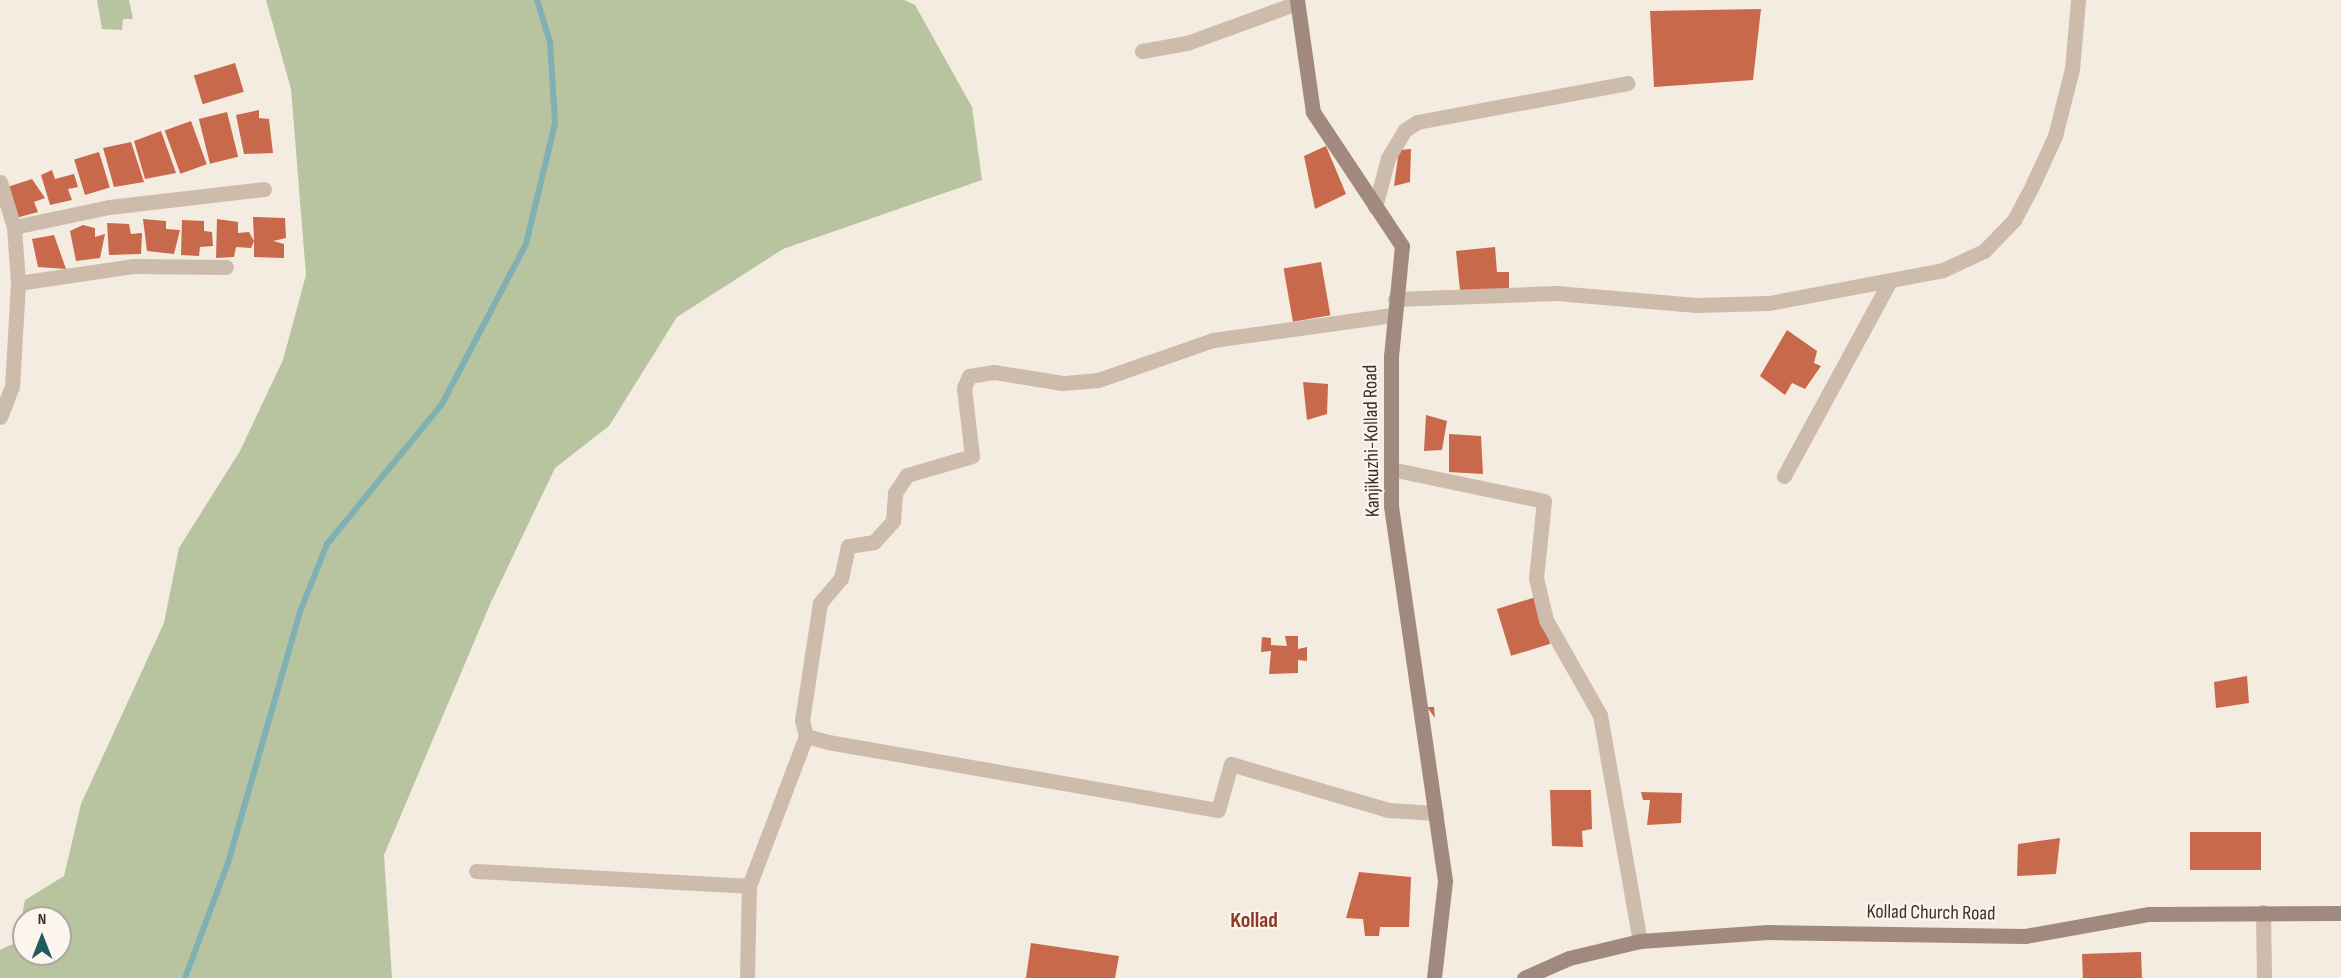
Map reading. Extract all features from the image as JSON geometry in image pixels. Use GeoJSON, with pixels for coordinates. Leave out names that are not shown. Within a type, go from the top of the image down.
{"type":"FeatureCollection","features":[{"type":"Feature","properties":{"kind":"main road","name":"Kanjikuzhi-Kollad Road"},"geometry":{"type":"LineString","coordinates":[[1297,2],[1313,112],[1402,246],[1393,315],[1391,506],[1445,880],[1434,978]]}},
{"type":"Feature","properties":{"kind":"main road","name":"Kollad Church Road"},"geometry":{"type":"LineString","coordinates":[[1524,978],[1569,958],[1640,941],[1768,932],[2025,936],[2149,914],[2341,913]]}},
{"type":"Feature","properties":{"kind":"street"},"geometry":{"type":"LineString","coordinates":[[1395,299],[1556,293],[1696,305],[1748,304],[1888,283],[1943,270],[1984,251],[2014,220],[2055,136],[2072,69],[2078,0]]}},
{"type":"Feature","properties":{"kind":"street"},"geometry":{"type":"LineString","coordinates":[[1142,51],[1187,43],[1297,2]]}},
{"type":"Feature","properties":{"kind":"street"},"geometry":{"type":"LineString","coordinates":[[1375,207],[1388,158],[1405,130],[1417,122],[1627,83]]}},
{"type":"Feature","properties":{"kind":"street"},"geometry":{"type":"LineString","coordinates":[[0,182],[14,227],[18,283],[12,386],[0,417]]}},
{"type":"Feature","properties":{"kind":"street"},"geometry":{"type":"LineString","coordinates":[[14,227],[109,207],[264,189]]}},
{"type":"Feature","properties":{"kind":"street"},"geometry":{"type":"LineString","coordinates":[[18,283],[123,267],[226,267]]}},
{"type":"Feature","properties":{"kind":"street"},"geometry":{"type":"LineString","coordinates":[[1784,476],[1888,283]]}},
{"type":"Feature","properties":{"kind":"street"},"geometry":{"type":"LineString","coordinates":[[747,978],[749,886],[806,736],[802,720],[820,603],[841,578],[848,546],[874,542],[892,521],[898,483],[918,470],[972,456],[964,388],[969,376],[994,372],[1038,382],[1098,380],[1213,340],[1393,315]]}},
{"type":"Feature","properties":{"kind":"street"},"geometry":{"type":"LineString","coordinates":[[1391,469],[1544,501],[1536,578],[1546,620],[1600,715],[1640,941]]}},
{"type":"Feature","properties":{"kind":"street"},"geometry":{"type":"LineString","coordinates":[[806,736],[1218,810],[1231,764],[1388,810],[1436,813]]}},
{"type":"Feature","properties":{"kind":"street"},"geometry":{"type":"LineString","coordinates":[[476,871],[749,886]]}},
{"type":"Feature","properties":{"kind":"street"},"geometry":{"type":"LineString","coordinates":[[2263,912],[2264,978]]}},
{"type":"Feature","properties":{"kind":"green space"},"geometry":{"type":"Polygon","coordinates":[[[97,0],[129,0],[133,19],[123,19],[122,30],[102,29],[97,0]]]}},
{"type":"Feature","properties":{"kind":"green space"},"geometry":{"type":"Polygon","coordinates":[[[266,0],[904,0],[915,5],[972,107],[982,180],[783,249],[677,317],[609,426],[555,468],[491,602],[384,855],[392,978],[0,978],[0,950],[12,944],[12,966],[72,966],[72,906],[24,906],[25,900],[64,876],[81,804],[164,623],[179,548],[240,451],[283,360],[306,275],[291,89],[266,0]]]}},
{"type":"Feature","properties":{"kind":"building"},"geometry":{"type":"Polygon","coordinates":[[[1761,9],[1753,80],[1654,87],[1650,11],[1761,9]]]}},
{"type":"Feature","properties":{"kind":"building"},"geometry":{"type":"Polygon","coordinates":[[[235,63],[244,92],[203,104],[194,76],[235,63]]]}},
{"type":"Feature","properties":{"kind":"building"},"geometry":{"type":"Polygon","coordinates":[[[259,110],[259,118],[269,119],[273,153],[244,154],[236,115],[259,110]]]}},
{"type":"Feature","properties":{"kind":"building"},"geometry":{"type":"Polygon","coordinates":[[[227,112],[238,157],[210,164],[199,119],[227,112]]]}},
{"type":"Feature","properties":{"kind":"building"},"geometry":{"type":"Polygon","coordinates":[[[191,121],[207,164],[180,174],[165,131],[191,121]]]}},
{"type":"Feature","properties":{"kind":"building"},"geometry":{"type":"Polygon","coordinates":[[[161,131],[176,173],[145,179],[134,141],[161,131]]]}},
{"type":"Feature","properties":{"kind":"building"},"geometry":{"type":"Polygon","coordinates":[[[131,142],[144,182],[114,187],[103,148],[131,142]]]}},
{"type":"Feature","properties":{"kind":"building"},"geometry":{"type":"Polygon","coordinates":[[[1326,146],[1346,194],[1315,209],[1304,156],[1326,146]]]}},
{"type":"Feature","properties":{"kind":"building"},"geometry":{"type":"Polygon","coordinates":[[[1411,149],[1410,182],[1394,186],[1399,150],[1411,149]]]}},
{"type":"Feature","properties":{"kind":"building"},"geometry":{"type":"Polygon","coordinates":[[[99,152],[110,187],[85,195],[74,160],[99,152]]]}},
{"type":"Feature","properties":{"kind":"building"},"geometry":{"type":"Polygon","coordinates":[[[52,170],[55,179],[74,174],[78,187],[68,189],[72,200],[50,205],[41,175],[52,170]]]}},
{"type":"Feature","properties":{"kind":"building"},"geometry":{"type":"Polygon","coordinates":[[[32,179],[45,198],[34,202],[38,212],[16,218],[4,188],[32,179]]]}},
{"type":"Feature","properties":{"kind":"building"},"geometry":{"type":"Polygon","coordinates":[[[253,217],[285,218],[286,238],[273,241],[284,244],[284,258],[254,257],[253,217]]]}},
{"type":"Feature","properties":{"kind":"building"},"geometry":{"type":"Polygon","coordinates":[[[143,219],[166,221],[166,229],[180,230],[174,254],[147,251],[143,219]]]}},
{"type":"Feature","properties":{"kind":"building"},"geometry":{"type":"Polygon","coordinates":[[[217,219],[238,222],[238,233],[249,232],[254,241],[251,248],[236,247],[234,257],[216,258],[217,219]]]}},
{"type":"Feature","properties":{"kind":"building"},"geometry":{"type":"Polygon","coordinates":[[[182,220],[204,221],[204,231],[212,232],[213,246],[200,247],[199,256],[181,255],[182,220]]]}},
{"type":"Feature","properties":{"kind":"building"},"geometry":{"type":"Polygon","coordinates":[[[107,223],[129,224],[131,234],[142,233],[141,254],[109,255],[107,223]]]}},
{"type":"Feature","properties":{"kind":"building"},"geometry":{"type":"Polygon","coordinates":[[[83,225],[95,228],[95,237],[105,234],[100,258],[76,261],[70,231],[83,225]]]}},
{"type":"Feature","properties":{"kind":"building"},"geometry":{"type":"Polygon","coordinates":[[[54,235],[66,269],[38,267],[32,239],[54,235]]]}},
{"type":"Feature","properties":{"kind":"building"},"geometry":{"type":"Polygon","coordinates":[[[1495,247],[1497,272],[1509,272],[1509,289],[1460,290],[1456,251],[1495,247]]]}},
{"type":"Feature","properties":{"kind":"building"},"geometry":{"type":"Polygon","coordinates":[[[1321,262],[1330,315],[1293,322],[1284,269],[1321,262]]]}},
{"type":"Feature","properties":{"kind":"building"},"geometry":{"type":"Polygon","coordinates":[[[1787,330],[1817,351],[1814,363],[1821,366],[1805,389],[1792,383],[1785,395],[1760,376],[1787,330]]]}},
{"type":"Feature","properties":{"kind":"building"},"geometry":{"type":"Polygon","coordinates":[[[1303,382],[1328,384],[1327,414],[1307,420],[1303,382]]]}},
{"type":"Feature","properties":{"kind":"building"},"geometry":{"type":"Polygon","coordinates":[[[1426,415],[1447,421],[1442,450],[1424,451],[1426,415]]]}},
{"type":"Feature","properties":{"kind":"building"},"geometry":{"type":"Polygon","coordinates":[[[1449,434],[1481,436],[1483,474],[1449,472],[1449,434]]]}},
{"type":"Feature","properties":{"kind":"building"},"geometry":{"type":"Polygon","coordinates":[[[1536,597],[1550,644],[1511,656],[1497,609],[1536,597]]]}},
{"type":"Feature","properties":{"kind":"building"},"geometry":{"type":"Polygon","coordinates":[[[1285,636],[1298,636],[1298,649],[1307,647],[1307,661],[1298,660],[1298,673],[1269,674],[1271,651],[1261,652],[1262,637],[1271,638],[1271,645],[1287,646],[1285,636]]]}},
{"type":"Feature","properties":{"kind":"building"},"geometry":{"type":"Polygon","coordinates":[[[2247,676],[2249,703],[2216,708],[2214,682],[2247,676]]]}},
{"type":"Feature","properties":{"kind":"building"},"geometry":{"type":"Polygon","coordinates":[[[1427,707],[1434,707],[1435,718],[1427,707]]]}},
{"type":"Feature","properties":{"kind":"building"},"geometry":{"type":"Polygon","coordinates":[[[1550,790],[1591,790],[1592,829],[1582,831],[1583,847],[1552,846],[1550,790]]]}},
{"type":"Feature","properties":{"kind":"building"},"geometry":{"type":"Polygon","coordinates":[[[1641,792],[1682,793],[1681,823],[1647,825],[1650,800],[1643,800],[1641,792]]]}},
{"type":"Feature","properties":{"kind":"building"},"geometry":{"type":"Polygon","coordinates":[[[2190,832],[2261,832],[2261,870],[2190,870],[2190,832]]]}},
{"type":"Feature","properties":{"kind":"building"},"geometry":{"type":"Polygon","coordinates":[[[2060,838],[2056,874],[2017,876],[2018,844],[2060,838]]]}},
{"type":"Feature","properties":{"kind":"building"},"geometry":{"type":"Polygon","coordinates":[[[1359,872],[1411,877],[1409,927],[1380,927],[1379,936],[1365,936],[1363,919],[1346,918],[1359,872]]]}},
{"type":"Feature","properties":{"kind":"building"},"geometry":{"type":"Polygon","coordinates":[[[1031,943],[1119,956],[1115,978],[1026,978],[1031,943]]]}},
{"type":"Feature","properties":{"kind":"building"},"geometry":{"type":"Polygon","coordinates":[[[2141,952],[2142,978],[2083,978],[2082,954],[2141,952]]]}},
{"type":"Feature","properties":{"kind":"waterway"},"geometry":{"type":"LineString","coordinates":[[185,978],[228,863],[301,609],[327,544],[442,404],[526,244],[555,123],[550,42],[537,0]]}},
{"type":"Feature","properties":{"kind":"district","name":"Kollad"},"geometry":{"type":"Point","coordinates":[1254,921]}}]}
